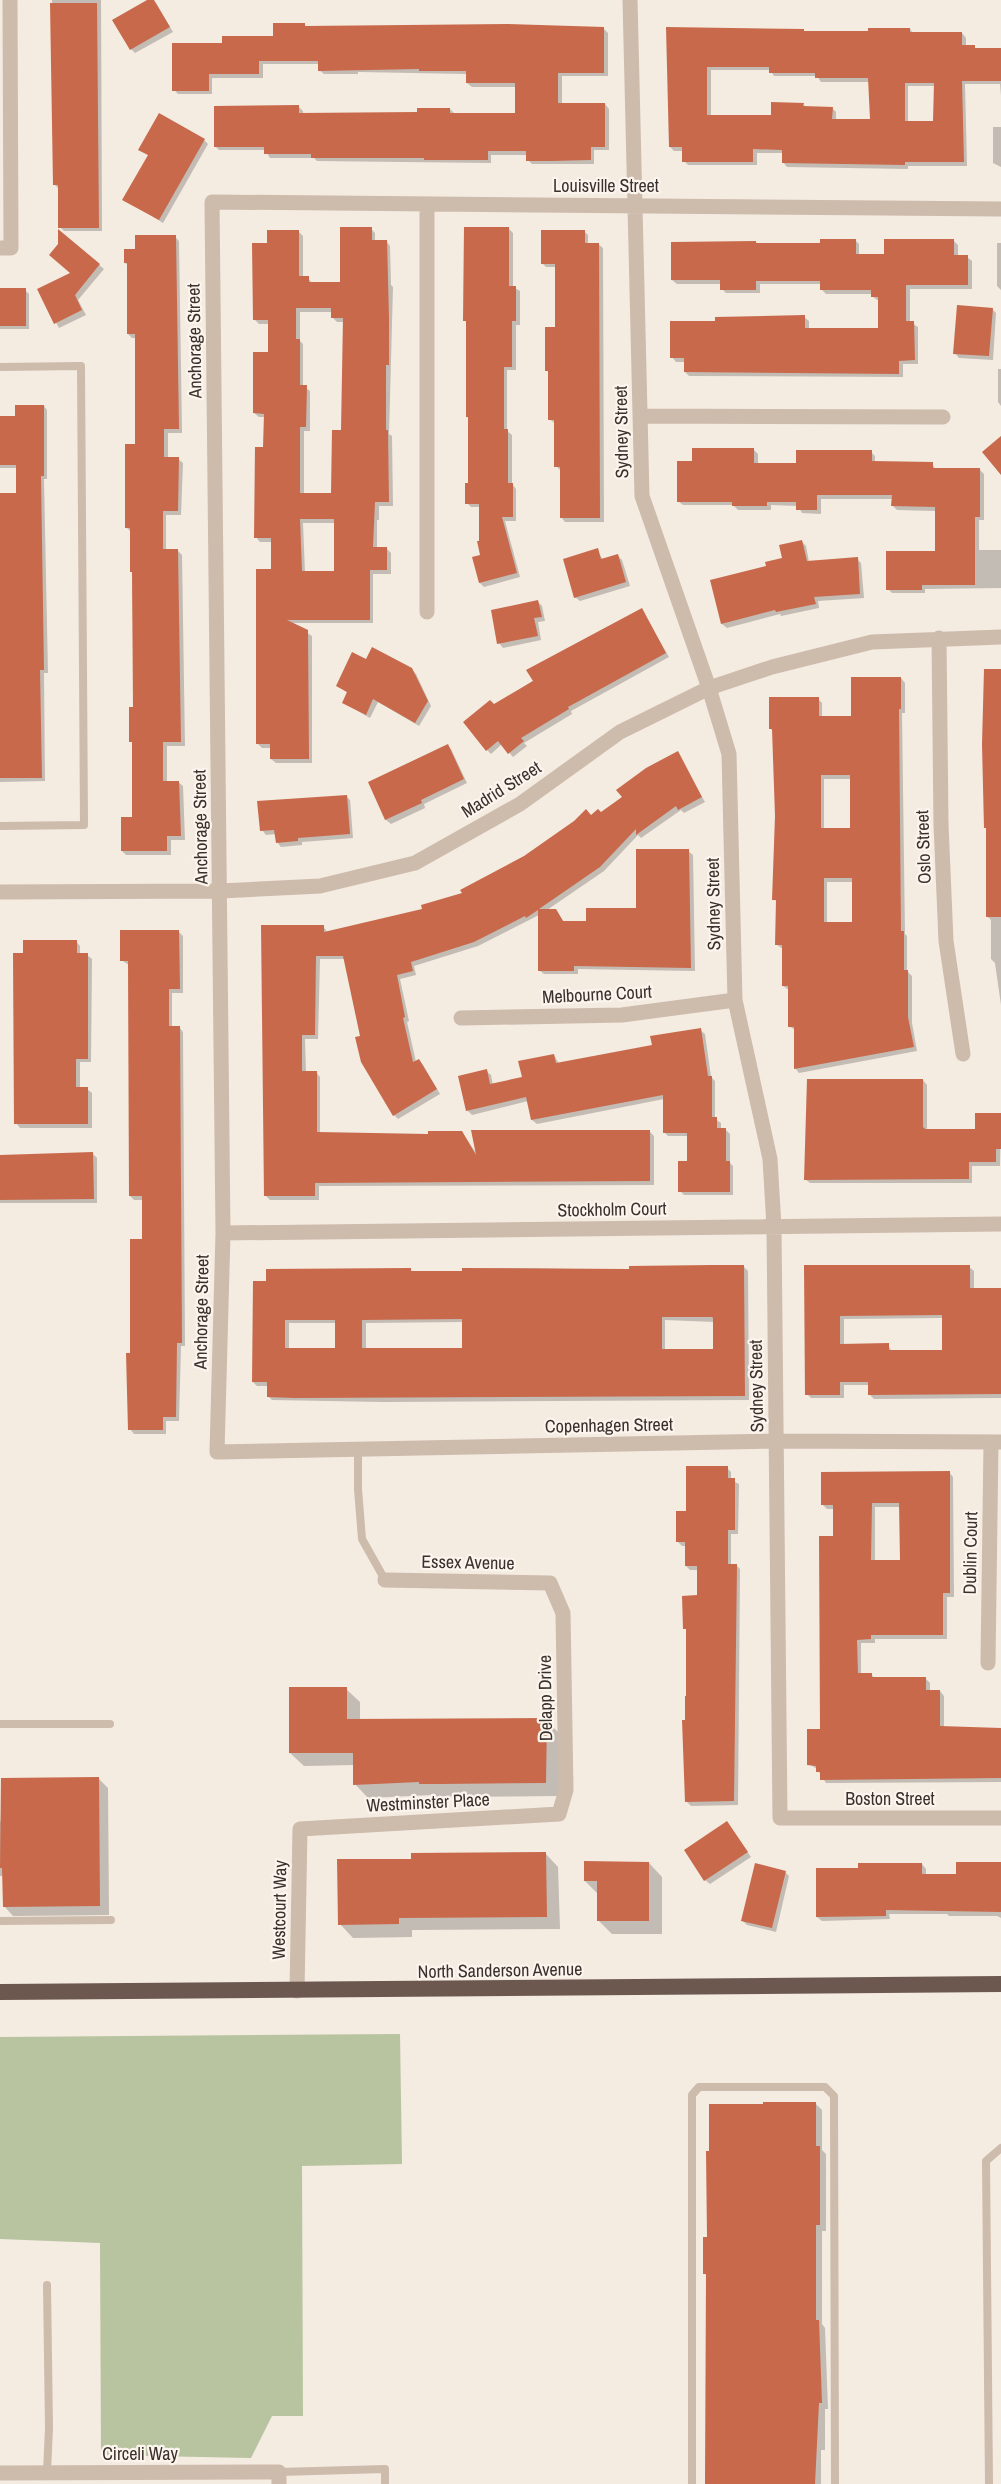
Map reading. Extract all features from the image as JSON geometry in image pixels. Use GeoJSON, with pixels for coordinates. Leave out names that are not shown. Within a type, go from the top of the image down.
{"type":"FeatureCollection","features":[{"type":"Feature","properties":{"kind":"highway","name":"North Sanderson Avenue"},"geometry":{"type":"LineString","coordinates":[[0,1992],[1001,1984]]}},
{"type":"Feature","properties":{"kind":"street"},"geometry":{"type":"LineString","coordinates":[[5,248],[5,45],[10,0]]}},
{"type":"Feature","properties":{"kind":"street","name":"Sydney Street"},"geometry":{"type":"LineString","coordinates":[[630,0],[642,496],[709,688],[729,754],[735,1000],[770,1160],[774,1227],[780,1818]]}},
{"type":"Feature","properties":{"kind":"street","name":"Louisville Street"},"geometry":{"type":"LineString","coordinates":[[212,202],[1001,209]]}},
{"type":"Feature","properties":{"kind":"street","name":"Anchorage Street"},"geometry":{"type":"LineString","coordinates":[[212,202],[223,1233],[217,1452]]}},
{"type":"Feature","properties":{"kind":"street"},"geometry":{"type":"LineString","coordinates":[[427,204],[427,612]]}},
{"type":"Feature","properties":{"kind":"street"},"geometry":{"type":"LineString","coordinates":[[641,416],[943,417]]}},
{"type":"Feature","properties":{"kind":"street","name":"Madrid Street"},"geometry":{"type":"LineString","coordinates":[[0,892],[221,891],[320,886],[415,863],[520,804],[620,732],[709,688],[772,666],[872,642],[1001,637]]}},
{"type":"Feature","properties":{"kind":"street","name":"Oslo Street"},"geometry":{"type":"LineString","coordinates":[[939,638],[941,824],[946,941],[963,1054]]}},
{"type":"Feature","properties":{"kind":"street","name":"Melbourne Court"},"geometry":{"type":"LineString","coordinates":[[461,1018],[622,1015],[735,1000]]}},
{"type":"Feature","properties":{"kind":"street","name":"Stockholm Court"},"geometry":{"type":"LineString","coordinates":[[223,1233],[1001,1224]]}},
{"type":"Feature","properties":{"kind":"street","name":"Copenhagen Street"},"geometry":{"type":"LineString","coordinates":[[217,1452],[776,1441],[996,1443]]}},
{"type":"Feature","properties":{"kind":"street","name":"Dublin Court"},"geometry":{"type":"LineString","coordinates":[[988,1663],[996,1443]]}},
{"type":"Feature","properties":{"kind":"street","name":"Essex Avenue"},"geometry":{"type":"LineString","coordinates":[[386,1580],[550,1583]]}},
{"type":"Feature","properties":{"kind":"street","name":"Delapp Drive"},"geometry":{"type":"LineString","coordinates":[[550,1583],[563,1613],[566,1790],[559,1814]]}},
{"type":"Feature","properties":{"kind":"street","name":"Westminster Place"},"geometry":{"type":"LineString","coordinates":[[300,1829],[559,1814]]}},
{"type":"Feature","properties":{"kind":"street","name":"Boston Street"},"geometry":{"type":"LineString","coordinates":[[780,1818],[1001,1818]]}},
{"type":"Feature","properties":{"kind":"street","name":"Westcourt Way"},"geometry":{"type":"LineString","coordinates":[[297,1991],[300,1829]]}},
{"type":"Feature","properties":{"kind":"street","name":"Circeli Way"},"geometry":{"type":"LineString","coordinates":[[0,2473],[47,2478],[279,2478]]}},
{"type":"Feature","properties":{"kind":"lane"},"geometry":{"type":"LineString","coordinates":[[0,367],[81,366],[84,825],[0,826]]}},
{"type":"Feature","properties":{"kind":"lane"},"geometry":{"type":"LineString","coordinates":[[358,1449],[362,1539],[386,1580]]}},
{"type":"Feature","properties":{"kind":"lane"},"geometry":{"type":"LineString","coordinates":[[0,1724],[110,1724]]}},
{"type":"Feature","properties":{"kind":"lane"},"geometry":{"type":"LineString","coordinates":[[0,1921],[111,1920]]}},
{"type":"Feature","properties":{"kind":"lane"},"geometry":{"type":"LineString","coordinates":[[692,2484],[692,2095],[699,2087],[825,2087],[834,2096],[835,2484]]}},
{"type":"Feature","properties":{"kind":"lane"},"geometry":{"type":"LineString","coordinates":[[989,2484],[986,2161],[1001,2148]]}},
{"type":"Feature","properties":{"kind":"lane"},"geometry":{"type":"LineString","coordinates":[[47,2285],[49,2428],[47,2478]]}},
{"type":"Feature","properties":{"kind":"lane"},"geometry":{"type":"LineString","coordinates":[[279,2478],[385,2469],[385,2484]]}},
{"type":"Feature","properties":{"kind":"green space"},"geometry":{"type":"Polygon","coordinates":[[[400,2034],[402,2164],[302,2166],[303,2416],[272,2416],[251,2458],[101,2455],[100,2243],[0,2239],[0,2037],[400,2034]]]}},
{"type":"Feature","properties":{"kind":"building"},"geometry":{"type":"Polygon","coordinates":[[[147,0],[154,0],[170,27],[130,50],[112,20],[147,0]]]}},
{"type":"Feature","properties":{"kind":"building"},"geometry":{"type":"Polygon","coordinates":[[[50,3],[97,3],[99,228],[58,228],[58,185],[53,185],[50,3]]]}},
{"type":"Feature","properties":{"kind":"building"},"geometry":{"type":"Polygon","coordinates":[[[273,23],[305,23],[305,26],[507,24],[604,27],[604,73],[558,73],[558,103],[605,103],[605,147],[591,147],[591,160],[526,161],[526,151],[488,151],[488,160],[424,160],[424,158],[311,158],[311,154],[264,154],[264,147],[214,147],[214,106],[299,105],[299,113],[417,112],[417,108],[450,108],[450,113],[515,113],[515,83],[466,83],[466,71],[419,71],[419,69],[318,71],[318,61],[259,61],[259,74],[209,74],[209,91],[172,91],[172,43],[222,43],[222,36],[273,36],[273,23]]]}},
{"type":"Feature","properties":{"kind":"building"},"geometry":{"type":"Polygon","coordinates":[[[666,27],[804,29],[804,31],[868,31],[868,28],[910,28],[910,32],[962,32],[962,45],[975,45],[975,48],[1001,48],[1001,81],[962,81],[964,162],[905,162],[905,165],[782,163],[782,150],[753,149],[753,162],[682,162],[682,147],[669,147],[666,27]],[[707,67],[707,115],[771,115],[771,102],[833,107],[832,119],[870,119],[868,78],[815,78],[815,73],[769,73],[769,67],[707,67]],[[905,83],[905,121],[933,121],[934,83],[905,83]]]}},
{"type":"Feature","properties":{"kind":"building"},"geometry":{"type":"Polygon","coordinates":[[[159,113],[205,139],[159,220],[122,200],[148,155],[138,150],[159,113]]]}},
{"type":"Feature","properties":{"kind":"building"},"geometry":{"type":"Polygon","coordinates":[[[340,227],[372,227],[372,240],[387,240],[389,365],[386,365],[386,430],[388,430],[389,502],[375,502],[373,547],[387,547],[387,570],[370,570],[370,620],[287,620],[308,630],[309,759],[270,759],[270,744],[256,744],[256,569],[271,569],[271,538],[254,538],[255,447],[263,447],[264,414],[253,413],[253,352],[268,352],[268,320],[253,320],[252,243],[267,243],[267,230],[299,230],[299,276],[309,276],[309,282],[340,282],[340,227]],[[296,308],[296,339],[300,339],[300,385],[307,385],[306,427],[300,427],[300,493],[331,493],[332,430],[341,430],[343,318],[331,318],[331,308],[296,308]],[[300,519],[302,571],[334,571],[334,519],[300,519]]]}},
{"type":"Feature","properties":{"kind":"building"},"geometry":{"type":"Polygon","coordinates":[[[464,227],[509,227],[509,286],[516,286],[516,321],[512,321],[512,367],[504,367],[504,429],[508,429],[508,483],[513,483],[513,517],[502,517],[517,573],[479,583],[472,557],[480,555],[477,541],[479,541],[479,504],[465,504],[465,483],[468,483],[468,417],[466,417],[466,321],[463,321],[464,227]]]}},
{"type":"Feature","properties":{"kind":"building"},"geometry":{"type":"Polygon","coordinates":[[[58,229],[100,264],[75,295],[82,310],[54,324],[37,289],[70,273],[49,255],[58,244],[58,229]]]}},
{"type":"Feature","properties":{"kind":"building"},"geometry":{"type":"Polygon","coordinates":[[[541,230],[585,230],[585,243],[599,243],[600,518],[560,518],[560,467],[554,467],[554,420],[548,420],[548,371],[545,371],[545,327],[555,327],[555,264],[541,264],[541,230]]]}},
{"type":"Feature","properties":{"kind":"building"},"geometry":{"type":"Polygon","coordinates":[[[135,235],[176,235],[179,429],[164,429],[164,457],[179,457],[178,511],[163,511],[163,549],[178,549],[181,742],[163,742],[163,781],[179,781],[181,836],[167,836],[167,851],[121,851],[121,817],[132,817],[132,742],[129,742],[129,707],[133,707],[132,572],[130,572],[130,528],[125,528],[125,444],[135,444],[135,334],[127,334],[127,263],[124,263],[124,249],[135,249],[135,235]]]}},
{"type":"Feature","properties":{"kind":"building"},"geometry":{"type":"Polygon","coordinates":[[[820,239],[856,239],[856,254],[884,254],[884,239],[954,239],[954,255],[968,255],[968,285],[906,285],[906,321],[914,321],[915,360],[899,361],[899,374],[684,372],[684,358],[670,358],[670,321],[715,321],[715,317],[805,315],[805,328],[878,328],[878,297],[871,297],[871,290],[820,290],[820,281],[756,281],[756,290],[720,290],[720,280],[671,280],[671,242],[820,243],[820,239]]]}},
{"type":"Feature","properties":{"kind":"building"},"geometry":{"type":"Polygon","coordinates":[[[0,288],[26,288],[26,326],[0,326],[0,288]]]}},
{"type":"Feature","properties":{"kind":"building"},"geometry":{"type":"Polygon","coordinates":[[[957,305],[993,308],[989,356],[953,354],[957,305]]]}},
{"type":"Feature","properties":{"kind":"building"},"geometry":{"type":"Polygon","coordinates":[[[15,405],[44,405],[44,476],[41,476],[44,670],[40,670],[42,778],[0,778],[0,493],[16,493],[16,465],[0,465],[0,416],[15,416],[15,405]]]}},
{"type":"Feature","properties":{"kind":"building"},"geometry":{"type":"Polygon","coordinates":[[[1001,436],[1001,475],[982,452],[1001,436]]]}},
{"type":"Feature","properties":{"kind":"building"},"geometry":{"type":"Polygon","coordinates":[[[692,448],[754,448],[754,463],[796,463],[796,450],[872,450],[872,461],[933,462],[933,468],[980,468],[980,517],[975,517],[975,585],[922,585],[922,590],[886,590],[886,551],[935,551],[935,507],[891,506],[892,495],[817,495],[817,510],[796,510],[796,502],[767,502],[767,506],[732,506],[732,502],[677,502],[677,461],[692,461],[692,448]]]}},
{"type":"Feature","properties":{"kind":"building"},"geometry":{"type":"Polygon","coordinates":[[[802,540],[807,561],[858,557],[860,594],[814,597],[816,604],[776,612],[775,610],[721,624],[710,580],[766,566],[765,562],[782,558],[779,545],[802,540]]]}},
{"type":"Feature","properties":{"kind":"building"},"geometry":{"type":"Polygon","coordinates":[[[598,548],[601,559],[618,554],[626,582],[574,598],[563,559],[598,548]]]}},
{"type":"Feature","properties":{"kind":"building"},"geometry":{"type":"Polygon","coordinates":[[[538,600],[542,617],[534,618],[538,636],[497,644],[491,610],[538,600]]]}},
{"type":"Feature","properties":{"kind":"building"},"geometry":{"type":"Polygon","coordinates":[[[642,608],[666,653],[568,707],[569,709],[521,738],[524,741],[508,754],[498,741],[486,751],[463,722],[490,700],[494,704],[533,681],[526,670],[642,608]]]}},
{"type":"Feature","properties":{"kind":"building"},"geometry":{"type":"Polygon","coordinates":[[[372,647],[412,668],[428,701],[415,723],[373,699],[366,715],[342,703],[347,692],[336,686],[352,652],[366,659],[372,647]]]}},
{"type":"Feature","properties":{"kind":"building"},"geometry":{"type":"Polygon","coordinates":[[[984,669],[1001,669],[1001,917],[986,917],[986,828],[984,828],[982,744],[984,669]]]}},
{"type":"Feature","properties":{"kind":"building"},"geometry":{"type":"Polygon","coordinates":[[[851,677],[901,677],[901,709],[899,709],[901,931],[904,931],[904,970],[908,970],[908,1017],[914,1047],[794,1069],[794,1027],[788,1027],[788,986],[782,986],[782,945],[775,945],[776,900],[772,900],[775,816],[769,697],[819,697],[819,716],[851,716],[851,677]],[[821,775],[821,828],[850,828],[850,775],[821,775]],[[824,878],[824,922],[852,922],[852,878],[824,878]]]}},
{"type":"Feature","properties":{"kind":"building"},"geometry":{"type":"Polygon","coordinates":[[[448,744],[464,779],[421,800],[422,803],[385,820],[368,782],[448,744]]]}},
{"type":"Feature","properties":{"kind":"building"},"geometry":{"type":"Polygon","coordinates":[[[678,751],[702,797],[678,810],[676,806],[636,835],[636,829],[600,867],[539,909],[556,909],[563,921],[586,921],[586,908],[636,908],[636,849],[689,849],[691,968],[574,966],[574,971],[538,971],[538,910],[474,942],[411,962],[413,971],[397,975],[405,1017],[403,1018],[413,1062],[419,1059],[437,1089],[393,1116],[361,1062],[355,1037],[360,1036],[343,956],[316,956],[315,1035],[302,1035],[302,1071],[317,1071],[317,1132],[428,1134],[428,1131],[462,1131],[476,1155],[471,1130],[650,1130],[650,1181],[315,1183],[315,1196],[264,1196],[261,925],[324,925],[324,932],[422,909],[421,905],[462,893],[460,890],[524,856],[574,821],[586,809],[591,815],[598,809],[601,812],[622,797],[616,790],[646,768],[678,751]]]}},
{"type":"Feature","properties":{"kind":"building"},"geometry":{"type":"Polygon","coordinates":[[[347,795],[350,834],[298,838],[298,841],[276,843],[274,830],[260,831],[257,801],[347,795]]]}},
{"type":"Feature","properties":{"kind":"building"},"geometry":{"type":"Polygon","coordinates":[[[120,930],[179,930],[180,989],[169,989],[169,1026],[180,1026],[182,1343],[177,1343],[176,1417],[163,1417],[163,1430],[128,1430],[126,1353],[130,1353],[130,1239],[142,1239],[142,1196],[129,1196],[128,961],[120,961],[120,930]]]}},
{"type":"Feature","properties":{"kind":"building"},"geometry":{"type":"Polygon","coordinates":[[[23,940],[77,940],[77,953],[88,953],[88,1059],[76,1059],[76,1087],[88,1087],[88,1124],[14,1124],[13,953],[23,953],[23,940]]]}},
{"type":"Feature","properties":{"kind":"building"},"geometry":{"type":"Polygon","coordinates":[[[701,1028],[708,1076],[712,1076],[712,1117],[717,1117],[717,1128],[726,1128],[726,1161],[730,1161],[730,1192],[678,1192],[678,1161],[687,1161],[687,1133],[663,1133],[663,1095],[531,1120],[526,1097],[466,1111],[458,1076],[487,1069],[490,1084],[522,1077],[518,1061],[554,1054],[556,1063],[652,1045],[650,1036],[701,1028]]]}},
{"type":"Feature","properties":{"kind":"building"},"geometry":{"type":"Polygon","coordinates":[[[807,1079],[923,1079],[923,1127],[925,1129],[975,1129],[975,1113],[1001,1113],[1001,1149],[996,1149],[996,1162],[969,1162],[969,1179],[804,1180],[807,1079]]]}},
{"type":"Feature","properties":{"kind":"building"},"geometry":{"type":"Polygon","coordinates":[[[93,1152],[94,1199],[0,1200],[0,1155],[93,1152]]]}},
{"type":"Feature","properties":{"kind":"building"},"geometry":{"type":"Polygon","coordinates":[[[744,1265],[745,1396],[294,1398],[267,1397],[267,1382],[252,1382],[253,1281],[266,1281],[266,1269],[411,1268],[411,1271],[462,1271],[462,1268],[629,1269],[629,1266],[744,1265]],[[662,1317],[662,1349],[713,1349],[712,1317],[662,1317]],[[462,1319],[362,1320],[362,1348],[462,1348],[462,1319]],[[285,1320],[285,1348],[335,1348],[335,1320],[285,1320]]]}},
{"type":"Feature","properties":{"kind":"building"},"geometry":{"type":"Polygon","coordinates":[[[804,1265],[970,1265],[970,1288],[1001,1288],[1001,1394],[868,1395],[868,1382],[840,1382],[840,1395],[805,1395],[804,1265]],[[942,1315],[840,1316],[840,1344],[889,1343],[889,1350],[942,1350],[942,1315]]]}},
{"type":"Feature","properties":{"kind":"building"},"geometry":{"type":"Polygon","coordinates":[[[686,1466],[728,1466],[728,1478],[735,1478],[735,1530],[728,1530],[728,1564],[737,1564],[734,1801],[685,1802],[682,1720],[685,1720],[686,1629],[683,1629],[682,1596],[697,1595],[697,1566],[685,1566],[685,1542],[676,1542],[676,1511],[686,1511],[686,1466]]]}},
{"type":"Feature","properties":{"kind":"building"},"geometry":{"type":"Polygon","coordinates":[[[950,1471],[950,1593],[943,1593],[943,1635],[871,1635],[871,1639],[857,1640],[858,1673],[872,1673],[872,1677],[926,1677],[926,1690],[940,1690],[940,1726],[1001,1728],[1001,1778],[820,1780],[820,1772],[816,1772],[816,1766],[807,1765],[807,1729],[820,1729],[819,1536],[833,1536],[833,1505],[821,1505],[821,1472],[950,1471]],[[872,1503],[871,1560],[900,1560],[899,1503],[872,1503]]]}},
{"type":"Feature","properties":{"kind":"building"},"geometry":{"type":"Polygon","coordinates":[[[289,1687],[347,1687],[347,1719],[547,1718],[546,1783],[419,1784],[419,1782],[353,1785],[353,1753],[289,1753],[289,1687]]]}},
{"type":"Feature","properties":{"kind":"building"},"geometry":{"type":"Polygon","coordinates":[[[99,1777],[100,1906],[3,1907],[2,1868],[0,1868],[1,1778],[99,1777]]]}},
{"type":"Feature","properties":{"kind":"building"},"geometry":{"type":"Polygon","coordinates":[[[727,1821],[748,1852],[704,1881],[684,1850],[727,1821]]]}},
{"type":"Feature","properties":{"kind":"building"},"geometry":{"type":"Polygon","coordinates":[[[546,1852],[547,1917],[399,1918],[399,1924],[338,1925],[337,1859],[411,1859],[411,1853],[546,1852]]]}},
{"type":"Feature","properties":{"kind":"building"},"geometry":{"type":"Polygon","coordinates":[[[584,1861],[649,1862],[649,1921],[597,1921],[597,1881],[584,1881],[584,1861]]]}},
{"type":"Feature","properties":{"kind":"building"},"geometry":{"type":"Polygon","coordinates":[[[956,1862],[1001,1862],[1001,1912],[886,1910],[886,1916],[816,1917],[816,1868],[858,1868],[858,1863],[922,1863],[922,1874],[956,1874],[956,1862]]]}},
{"type":"Feature","properties":{"kind":"building"},"geometry":{"type":"Polygon","coordinates":[[[755,1863],[786,1871],[772,1928],[741,1921],[755,1863]]]}},
{"type":"Feature","properties":{"kind":"building"},"geometry":{"type":"Polygon","coordinates":[[[763,2102],[816,2102],[816,2146],[820,2146],[820,2225],[816,2225],[816,2320],[819,2320],[822,2403],[819,2403],[815,2484],[705,2484],[706,2274],[703,2274],[703,2237],[707,2237],[706,2151],[709,2151],[709,2104],[763,2104],[763,2102]]]}}]}
